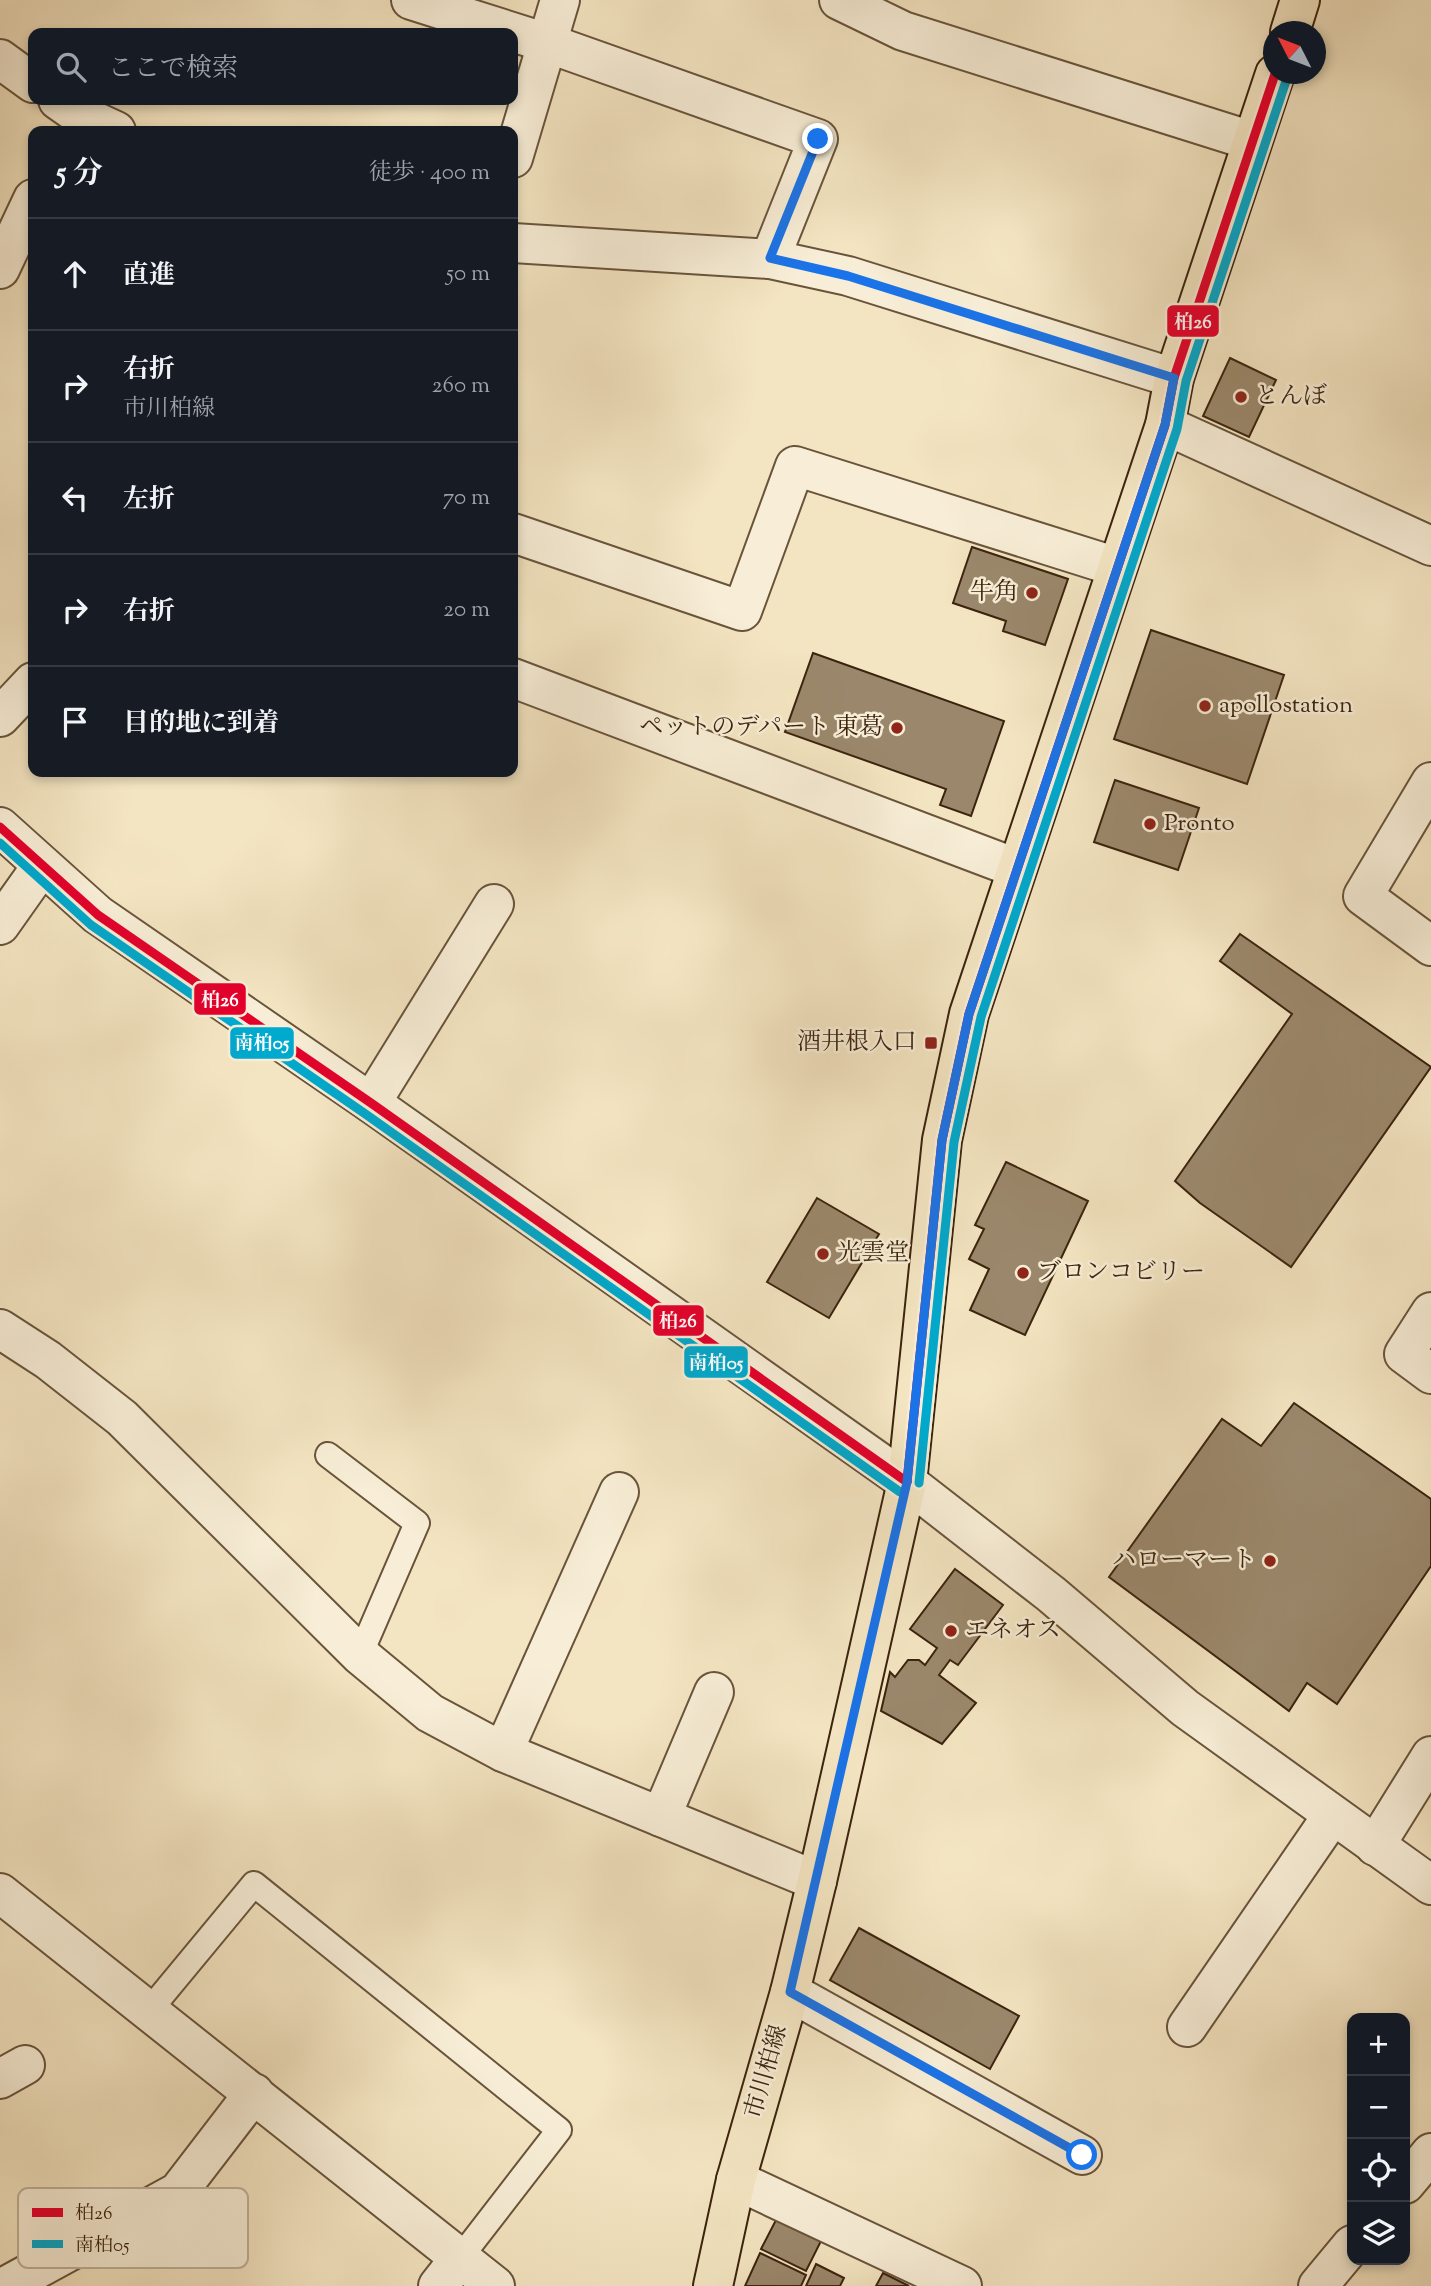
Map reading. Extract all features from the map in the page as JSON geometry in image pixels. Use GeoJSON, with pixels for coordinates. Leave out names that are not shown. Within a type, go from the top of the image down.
{"type":"FeatureCollection","features":[{"type":"Feature","properties":{"kind":"main road"},"geometry":{"type":"LineString","coordinates":[[1293,21],[1300,0]]}},
{"type":"Feature","properties":{"kind":"main road","name":"市川柏線"},"geometry":{"type":"LineString","coordinates":[[713,2286],[736,2180],[790,1992],[817,1881],[907,1482],[942,1140],[969,1014],[1165,425],[1174,378],[1272,84]]}},
{"type":"Feature","properties":{"kind":"street"},"geometry":{"type":"LineString","coordinates":[[411,0],[500,28]]}},
{"type":"Feature","properties":{"kind":"street"},"geometry":{"type":"LineString","coordinates":[[518,141],[560,0]]}},
{"type":"Feature","properties":{"kind":"street"},"geometry":{"type":"LineString","coordinates":[[839,0],[903,31],[1252,141]]}},
{"type":"Feature","properties":{"kind":"street"},"geometry":{"type":"LineString","coordinates":[[518,34],[818,139],[770,258]]}},
{"type":"Feature","properties":{"kind":"street"},"geometry":{"type":"LineString","coordinates":[[0,59],[28,79]]}},
{"type":"Feature","properties":{"kind":"street"},"geometry":{"type":"LineString","coordinates":[[66,114],[101,126]]}},
{"type":"Feature","properties":{"kind":"street"},"geometry":{"type":"LineString","coordinates":[[0,269],[28,210]]}},
{"type":"Feature","properties":{"kind":"street"},"geometry":{"type":"LineString","coordinates":[[518,243],[770,258],[848,276],[1174,378]]}},
{"type":"Feature","properties":{"kind":"street"},"geometry":{"type":"LineString","coordinates":[[1165,425],[1431,546]]}},
{"type":"Feature","properties":{"kind":"street"},"geometry":{"type":"LineString","coordinates":[[518,535],[742,611],[795,466],[1117,567]]}},
{"type":"Feature","properties":{"kind":"street"},"geometry":{"type":"LineString","coordinates":[[518,680],[1016,868]]}},
{"type":"Feature","properties":{"kind":"street"},"geometry":{"type":"LineString","coordinates":[[0,718],[28,687]]}},
{"type":"Feature","properties":{"kind":"street"},"geometry":{"type":"LineString","coordinates":[[1431,782],[1363,896],[1431,946]]}},
{"type":"Feature","properties":{"kind":"street"},"geometry":{"type":"LineString","coordinates":[[0,827],[41,867],[98,915],[371,1103],[907,1482],[1051,1594],[1185,1708],[1431,1885]]}},
{"type":"Feature","properties":{"kind":"street"},"geometry":{"type":"LineString","coordinates":[[0,925],[41,867]]}},
{"type":"Feature","properties":{"kind":"street"},"geometry":{"type":"LineString","coordinates":[[371,1103],[494,904]]}},
{"type":"Feature","properties":{"kind":"street"},"geometry":{"type":"LineString","coordinates":[[1431,1312],[1404,1354],[1431,1374]]}},
{"type":"Feature","properties":{"kind":"street"},"geometry":{"type":"LineString","coordinates":[[0,1329],[48,1360],[122,1418],[360,1655],[430,1713],[503,1752],[817,1881]]}},
{"type":"Feature","properties":{"kind":"street"},"geometry":{"type":"LineString","coordinates":[[503,1752],[619,1492]]}},
{"type":"Feature","properties":{"kind":"street"},"geometry":{"type":"LineString","coordinates":[[661,1817],[714,1692]]}},
{"type":"Feature","properties":{"kind":"street"},"geometry":{"type":"LineString","coordinates":[[1375,1846],[1431,1756]]}},
{"type":"Feature","properties":{"kind":"street"},"geometry":{"type":"LineString","coordinates":[[1187,2028],[1332,1816]]}},
{"type":"Feature","properties":{"kind":"street"},"geometry":{"type":"LineString","coordinates":[[0,1893],[254,2093],[449,2272],[495,2286]]}},
{"type":"Feature","properties":{"kind":"street"},"geometry":{"type":"LineString","coordinates":[[790,1992],[1082,2155]]}},
{"type":"Feature","properties":{"kind":"street"},"geometry":{"type":"LineString","coordinates":[[181,2188],[254,2093]]}},
{"type":"Feature","properties":{"kind":"street"},"geometry":{"type":"LineString","coordinates":[[1410,2177],[1431,2153]]}},
{"type":"Feature","properties":{"kind":"street"},"geometry":{"type":"LineString","coordinates":[[736,2180],[962,2286]]}},
{"type":"Feature","properties":{"kind":"street"},"geometry":{"type":"LineString","coordinates":[[1318,2286],[1347,2251]]}},
{"type":"Feature","properties":{"kind":"street"},"geometry":{"type":"LineString","coordinates":[[6,2286],[39,2268]]}},
{"type":"Feature","properties":{"kind":"lane"},"geometry":{"type":"LineString","coordinates":[[328,1455],[416,1522],[360,1655]]}},
{"type":"Feature","properties":{"kind":"lane"},"geometry":{"type":"LineString","coordinates":[[148,2012],[254,1884],[559,2130],[449,2272]]}},
{"type":"Feature","properties":{"kind":"building"},"geometry":{"type":"Polygon","coordinates":[[[1230,358],[1276,380],[1249,437],[1203,416],[1230,358]]]}},
{"type":"Feature","properties":{"kind":"building"},"geometry":{"type":"Polygon","coordinates":[[[972,547],[1068,579],[1045,645],[1003,631],[1006,621],[953,603],[972,547]]]}},
{"type":"Feature","properties":{"kind":"building"},"geometry":{"type":"Polygon","coordinates":[[[1151,630],[1284,675],[1247,784],[1114,739],[1151,630]]]}},
{"type":"Feature","properties":{"kind":"building"},"geometry":{"type":"Polygon","coordinates":[[[813,653],[1004,721],[971,816],[940,805],[946,789],[785,732],[813,653]]]}},
{"type":"Feature","properties":{"kind":"building"},"geometry":{"type":"Polygon","coordinates":[[[1115,780],[1199,808],[1178,870],[1094,842],[1115,780]]]}},
{"type":"Feature","properties":{"kind":"building"},"geometry":{"type":"Polygon","coordinates":[[[1240,934],[1431,1067],[1291,1267],[1200,1203],[1175,1181],[1292,1014],[1220,961],[1240,934]]]}},
{"type":"Feature","properties":{"kind":"building"},"geometry":{"type":"Polygon","coordinates":[[[1006,1162],[1088,1201],[1025,1335],[970,1310],[989,1269],[969,1259],[984,1229],[975,1225],[1006,1162]]]}},
{"type":"Feature","properties":{"kind":"building"},"geometry":{"type":"Polygon","coordinates":[[[817,1198],[879,1234],[829,1318],[767,1282],[817,1198]]]}},
{"type":"Feature","properties":{"kind":"building"},"geometry":{"type":"Polygon","coordinates":[[[1294,1403],[1431,1499],[1431,1566],[1337,1704],[1307,1683],[1289,1711],[1109,1577],[1222,1419],[1261,1446],[1294,1403]]]}},
{"type":"Feature","properties":{"kind":"building"},"geometry":{"type":"Polygon","coordinates":[[[955,1569],[1003,1605],[958,1665],[950,1660],[939,1675],[976,1703],[942,1744],[881,1711],[890,1672],[895,1677],[908,1660],[919,1660],[925,1665],[937,1648],[910,1629],[955,1569]]]}},
{"type":"Feature","properties":{"kind":"building"},"geometry":{"type":"Polygon","coordinates":[[[859,1928],[1019,2016],[990,2069],[830,1980],[859,1928]]]}},
{"type":"Feature","properties":{"kind":"building"},"geometry":{"type":"Polygon","coordinates":[[[777,2218],[821,2241],[806,2271],[761,2249],[777,2218]]]}},
{"type":"Feature","properties":{"kind":"building"},"geometry":{"type":"Polygon","coordinates":[[[760,2253],[806,2275],[801,2286],[745,2286],[760,2253]]]}},
{"type":"Feature","properties":{"kind":"building"},"geometry":{"type":"Polygon","coordinates":[[[816,2264],[844,2278],[840,2286],[806,2286],[816,2264]]]}},
{"type":"Feature","properties":{"kind":"building"},"geometry":{"type":"Polygon","coordinates":[[[883,2273],[909,2286],[876,2286],[883,2273]]]}},
{"type":"Feature","properties":{"kind":"transit line","name":"柏26"},"geometry":{"type":"LineString","coordinates":[[907,1482],[942,1140],[969,1014],[1165,425],[1174,378],[1272,84]]}},
{"type":"Feature","properties":{"kind":"transit line","name":"南柏05"},"geometry":{"type":"LineString","coordinates":[[919,1483],[954,1142],[981,1017],[1177,429],[1186,381],[1285,84]]}},
{"type":"Feature","properties":{"kind":"transit line","name":"柏26"},"geometry":{"type":"LineString","coordinates":[[0,827],[98,915],[371,1103],[907,1482]]}},
{"type":"Feature","properties":{"kind":"transit line","name":"南柏05"},"geometry":{"type":"LineString","coordinates":[[0,843],[91,925],[364,1113],[900,1492]]}},
{"type":"Feature","properties":{"kind":"place","name":"とんぼ"},"geometry":{"type":"Point","coordinates":[1241,397]}},
{"type":"Feature","properties":{"kind":"place","name":"牛角"},"geometry":{"type":"Point","coordinates":[1032,593]}},
{"type":"Feature","properties":{"kind":"place","name":"apollostation"},"geometry":{"type":"Point","coordinates":[1205,706]}},
{"type":"Feature","properties":{"kind":"place","name":"ペットのデパート 東葛"},"geometry":{"type":"Point","coordinates":[897,728]}},
{"type":"Feature","properties":{"kind":"place","name":"Pronto"},"geometry":{"type":"Point","coordinates":[1150,824]}},
{"type":"Feature","properties":{"kind":"place","name":"酒井根入口"},"geometry":{"type":"Point","coordinates":[931,1043]}},
{"type":"Feature","properties":{"kind":"place","name":"光雲堂"},"geometry":{"type":"Point","coordinates":[823,1254]}},
{"type":"Feature","properties":{"kind":"place","name":"ブロンコビリー"},"geometry":{"type":"Point","coordinates":[1023,1273]}},
{"type":"Feature","properties":{"kind":"place","name":"ハローマート"},"geometry":{"type":"Point","coordinates":[1270,1561]}},
{"type":"Feature","properties":{"kind":"place","name":"エネオス"},"geometry":{"type":"Point","coordinates":[951,1631]}},
{"type":"Feature","properties":{"kind":"route"},"geometry":{"type":"LineString","coordinates":[[818,139],[770,258],[848,276],[1174,378],[1165,425],[969,1014],[942,1140],[907,1482],[790,1992],[1082,2155]]}}]}
